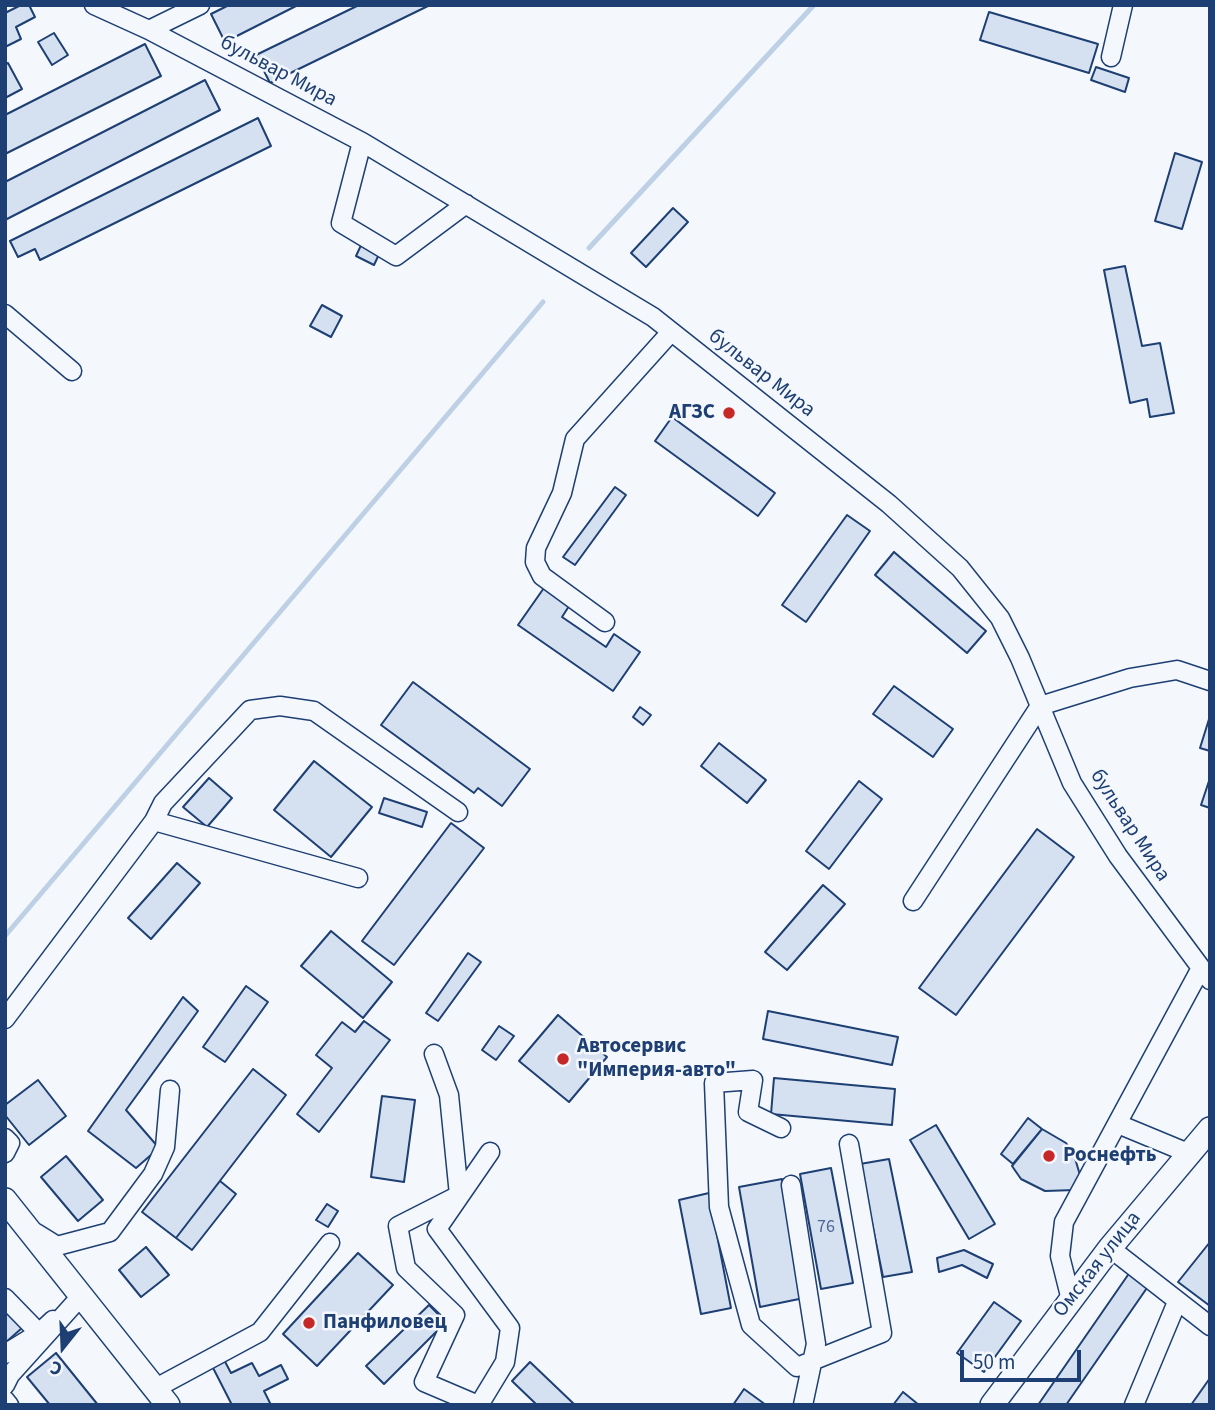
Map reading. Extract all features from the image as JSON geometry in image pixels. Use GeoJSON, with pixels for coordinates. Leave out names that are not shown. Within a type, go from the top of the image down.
{"type":"FeatureCollection","features":[{"type":"Feature","properties":{"kind":"main road","name":"Омская улица"},"geometry":{"type":"LineString","coordinates":[[992,1405],[1110,1248],[1210,1129]]}},
{"type":"Feature","properties":{"kind":"main road"},"geometry":{"type":"LineString","coordinates":[[5,1200],[162,1396]]}},
{"type":"Feature","properties":{"kind":"street","name":"бульвар Мира"},"geometry":{"type":"LineString","coordinates":[[94,5],[149,30],[362,142],[653,317],[888,505],[960,568],[1000,618],[1072,783],[1118,856],[1205,974]]}},
{"type":"Feature","properties":{"kind":"street"},"geometry":{"type":"LineString","coordinates":[[149,30],[200,5]]}},
{"type":"Feature","properties":{"kind":"street"},"geometry":{"type":"LineString","coordinates":[[1111,57],[1123,5]]}},
{"type":"Feature","properties":{"kind":"street"},"geometry":{"type":"LineString","coordinates":[[362,142],[341,223],[352,230],[396,256],[466,204]]}},
{"type":"Feature","properties":{"kind":"street"},"geometry":{"type":"LineString","coordinates":[[5,314],[72,371]]}},
{"type":"Feature","properties":{"kind":"street"},"geometry":{"type":"LineString","coordinates":[[605,622],[542,576],[535,562],[536,548],[562,493],[575,439],[671,332]]}},
{"type":"Feature","properties":{"kind":"street"},"geometry":{"type":"LineString","coordinates":[[913,901],[1040,706],[1130,678],[1177,670],[1210,681]]}},
{"type":"Feature","properties":{"kind":"street"},"geometry":{"type":"LineString","coordinates":[[5,1019],[154,821],[163,803],[250,710],[280,706],[314,711],[458,812]]}},
{"type":"Feature","properties":{"kind":"street"},"geometry":{"type":"LineString","coordinates":[[154,821],[358,878]]}},
{"type":"Feature","properties":{"kind":"street"},"geometry":{"type":"LineString","coordinates":[[1071,1300],[1060,1256],[1064,1222],[1205,974]]}},
{"type":"Feature","properties":{"kind":"street"},"geometry":{"type":"LineString","coordinates":[[435,1054],[449,1095],[459,1195]]}},
{"type":"Feature","properties":{"kind":"street"},"geometry":{"type":"LineString","coordinates":[[780,1128],[748,1112],[753,1080],[714,1083],[719,1207],[751,1325],[797,1367],[882,1333],[849,1144]]}},
{"type":"Feature","properties":{"kind":"street"},"geometry":{"type":"LineString","coordinates":[[30,1229],[57,1246],[110,1232],[153,1174],[165,1147],[170,1090]]}},
{"type":"Feature","properties":{"kind":"street"},"geometry":{"type":"LineString","coordinates":[[1118,1124],[1188,1153]]}},
{"type":"Feature","properties":{"kind":"street"},"geometry":{"type":"LineString","coordinates":[[5,1138],[10,1143],[5,1153]]}},
{"type":"Feature","properties":{"kind":"street"},"geometry":{"type":"LineString","coordinates":[[459,1195],[398,1226],[406,1268],[455,1315],[424,1382],[479,1405],[505,1362],[510,1328],[437,1229],[491,1152]]}},
{"type":"Feature","properties":{"kind":"street"},"geometry":{"type":"LineString","coordinates":[[791,1185],[817,1344],[803,1405]]}},
{"type":"Feature","properties":{"kind":"street"},"geometry":{"type":"LineString","coordinates":[[162,1396],[260,1332],[330,1243]]}},
{"type":"Feature","properties":{"kind":"street"},"geometry":{"type":"LineString","coordinates":[[1110,1248],[1210,1326]]}},
{"type":"Feature","properties":{"kind":"street"},"geometry":{"type":"LineString","coordinates":[[5,1354],[39,1332],[82,1295]]}},
{"type":"Feature","properties":{"kind":"street"},"geometry":{"type":"LineString","coordinates":[[5,1385],[82,1295]]}},
{"type":"Feature","properties":{"kind":"street"},"geometry":{"type":"LineString","coordinates":[[5,1298],[39,1332]]}},
{"type":"Feature","properties":{"kind":"street"},"geometry":{"type":"LineString","coordinates":[[1134,1405],[1177,1301]]}},
{"type":"Feature","properties":{"kind":"street"},"geometry":{"type":"LineString","coordinates":[[5,1400],[9,1405]]}},
{"type":"Feature","properties":{"kind":"building"},"geometry":{"type":"Polygon","coordinates":[[[21,5],[29,5],[35,17],[16,27],[21,39],[5,47],[5,13],[21,5]]]}},
{"type":"Feature","properties":{"kind":"building"},"geometry":{"type":"Polygon","coordinates":[[[229,5],[298,5],[225,42],[211,14],[229,5]]]}},
{"type":"Feature","properties":{"kind":"building"},"geometry":{"type":"Polygon","coordinates":[[[359,5],[430,5],[270,83],[256,55],[359,5]]]}},
{"type":"Feature","properties":{"kind":"building"},"geometry":{"type":"Polygon","coordinates":[[[989,12],[1098,44],[1089,73],[980,40],[989,12]]]}},
{"type":"Feature","properties":{"kind":"building"},"geometry":{"type":"Polygon","coordinates":[[[54,33],[68,55],[52,65],[38,42],[54,33]]]}},
{"type":"Feature","properties":{"kind":"building"},"geometry":{"type":"Polygon","coordinates":[[[145,44],[161,76],[5,154],[5,115],[145,44]]]}},
{"type":"Feature","properties":{"kind":"building"},"geometry":{"type":"Polygon","coordinates":[[[8,63],[22,89],[5,98],[5,64],[8,63]]]}},
{"type":"Feature","properties":{"kind":"building"},"geometry":{"type":"Polygon","coordinates":[[[1096,67],[1129,78],[1125,92],[1091,80],[1096,67]]]}},
{"type":"Feature","properties":{"kind":"building"},"geometry":{"type":"Polygon","coordinates":[[[205,80],[220,110],[5,220],[5,182],[205,80]]]}},
{"type":"Feature","properties":{"kind":"building"},"geometry":{"type":"Polygon","coordinates":[[[258,118],[271,146],[40,260],[35,249],[18,257],[10,241],[258,118]]]}},
{"type":"Feature","properties":{"kind":"building"},"geometry":{"type":"Polygon","coordinates":[[[1175,153],[1202,162],[1182,229],[1155,221],[1175,153]]]}},
{"type":"Feature","properties":{"kind":"building"},"geometry":{"type":"Polygon","coordinates":[[[673,208],[688,222],[646,267],[631,253],[673,208]]]}},
{"type":"Feature","properties":{"kind":"building"},"geometry":{"type":"Polygon","coordinates":[[[363,241],[381,250],[374,265],[356,256],[363,241]]]}},
{"type":"Feature","properties":{"kind":"building"},"geometry":{"type":"Polygon","coordinates":[[[1125,266],[1142,346],[1160,343],[1174,413],[1150,417],[1147,399],[1130,403],[1104,270],[1125,266]]]}},
{"type":"Feature","properties":{"kind":"building"},"geometry":{"type":"Polygon","coordinates":[[[322,305],[342,316],[331,337],[310,326],[322,305]]]}},
{"type":"Feature","properties":{"kind":"building"},"geometry":{"type":"Polygon","coordinates":[[[672,417],[775,493],[758,516],[655,441],[672,417]]]}},
{"type":"Feature","properties":{"kind":"building"},"geometry":{"type":"Polygon","coordinates":[[[615,487],[626,495],[575,565],[563,557],[615,487]]]}},
{"type":"Feature","properties":{"kind":"building"},"geometry":{"type":"Polygon","coordinates":[[[847,515],[870,531],[806,622],[782,605],[847,515]]]}},
{"type":"Feature","properties":{"kind":"building"},"geometry":{"type":"Polygon","coordinates":[[[894,552],[986,631],[967,653],[875,575],[894,552]]]}},
{"type":"Feature","properties":{"kind":"building"},"geometry":{"type":"Polygon","coordinates":[[[546,585],[571,603],[562,617],[606,647],[614,634],[640,652],[613,691],[518,625],[546,585]]]}},
{"type":"Feature","properties":{"kind":"building"},"geometry":{"type":"Polygon","coordinates":[[[413,682],[530,769],[502,806],[478,788],[474,793],[381,725],[413,682]]]}},
{"type":"Feature","properties":{"kind":"building"},"geometry":{"type":"Polygon","coordinates":[[[894,686],[953,729],[933,757],[873,714],[894,686]]]}},
{"type":"Feature","properties":{"kind":"building"},"geometry":{"type":"Polygon","coordinates":[[[640,707],[651,715],[643,725],[633,717],[640,707]]]}},
{"type":"Feature","properties":{"kind":"building"},"geometry":{"type":"Polygon","coordinates":[[[1210,716],[1210,751],[1200,748],[1210,716]]]}},
{"type":"Feature","properties":{"kind":"building"},"geometry":{"type":"Polygon","coordinates":[[[719,743],[766,780],[747,803],[701,766],[719,743]]]}},
{"type":"Feature","properties":{"kind":"building"},"geometry":{"type":"Polygon","coordinates":[[[314,761],[372,807],[331,857],[274,810],[314,761]]]}},
{"type":"Feature","properties":{"kind":"building"},"geometry":{"type":"Polygon","coordinates":[[[209,778],[232,798],[207,827],[183,807],[209,778]]]}},
{"type":"Feature","properties":{"kind":"building"},"geometry":{"type":"Polygon","coordinates":[[[1210,778],[1210,808],[1201,805],[1210,778]]]}},
{"type":"Feature","properties":{"kind":"building"},"geometry":{"type":"Polygon","coordinates":[[[859,781],[882,799],[829,869],[806,851],[859,781]]]}},
{"type":"Feature","properties":{"kind":"building"},"geometry":{"type":"Polygon","coordinates":[[[384,798],[427,812],[422,827],[379,813],[384,798]]]}},
{"type":"Feature","properties":{"kind":"building"},"geometry":{"type":"Polygon","coordinates":[[[451,823],[484,848],[394,965],[362,941],[451,823]]]}},
{"type":"Feature","properties":{"kind":"building"},"geometry":{"type":"Polygon","coordinates":[[[1037,829],[1074,857],[956,1015],[919,988],[1037,829]]]}},
{"type":"Feature","properties":{"kind":"building"},"geometry":{"type":"Polygon","coordinates":[[[177,863],[200,883],[151,939],[128,918],[177,863]]]}},
{"type":"Feature","properties":{"kind":"building"},"geometry":{"type":"Polygon","coordinates":[[[823,885],[845,904],[787,970],[765,952],[823,885]]]}},
{"type":"Feature","properties":{"kind":"building"},"geometry":{"type":"Polygon","coordinates":[[[331,931],[392,982],[363,1018],[301,966],[331,931]]]}},
{"type":"Feature","properties":{"kind":"building"},"geometry":{"type":"Polygon","coordinates":[[[468,953],[481,962],[438,1021],[426,1013],[468,953]]]}},
{"type":"Feature","properties":{"kind":"building"},"geometry":{"type":"Polygon","coordinates":[[[246,986],[268,1002],[225,1062],[203,1047],[246,986]]]}},
{"type":"Feature","properties":{"kind":"building"},"geometry":{"type":"Polygon","coordinates":[[[183,997],[198,1011],[126,1110],[159,1148],[136,1168],[88,1131],[183,997]]]}},
{"type":"Feature","properties":{"kind":"building"},"geometry":{"type":"Polygon","coordinates":[[[768,1011],[898,1037],[892,1065],[763,1039],[768,1011]]]}},
{"type":"Feature","properties":{"kind":"building","name":"Автосервис \"Империя-авто\""},"geometry":{"type":"Polygon","coordinates":[[[558,1015],[607,1057],[569,1102],[519,1061],[558,1015]]]}},
{"type":"Feature","properties":{"kind":"building"},"geometry":{"type":"Polygon","coordinates":[[[364,1021],[390,1040],[319,1132],[297,1114],[332,1068],[316,1055],[342,1022],[355,1032],[364,1021]]]}},
{"type":"Feature","properties":{"kind":"building"},"geometry":{"type":"Polygon","coordinates":[[[499,1026],[514,1036],[496,1060],[482,1050],[499,1026]]]}},
{"type":"Feature","properties":{"kind":"building"},"geometry":{"type":"Polygon","coordinates":[[[253,1069],[286,1095],[176,1238],[142,1212],[253,1069]]]}},
{"type":"Feature","properties":{"kind":"building"},"geometry":{"type":"Polygon","coordinates":[[[774,1078],[895,1089],[892,1125],[771,1114],[774,1078]]]}},
{"type":"Feature","properties":{"kind":"building"},"geometry":{"type":"Polygon","coordinates":[[[38,1080],[66,1116],[29,1145],[5,1115],[5,1105],[38,1080]]]}},
{"type":"Feature","properties":{"kind":"building"},"geometry":{"type":"Polygon","coordinates":[[[382,1096],[415,1100],[404,1182],[371,1177],[382,1096]]]}},
{"type":"Feature","properties":{"kind":"building"},"geometry":{"type":"Polygon","coordinates":[[[1028,1118],[1042,1129],[1013,1164],[1001,1154],[1028,1118]]]}},
{"type":"Feature","properties":{"kind":"building"},"geometry":{"type":"Polygon","coordinates":[[[936,1125],[995,1224],[969,1239],[910,1140],[936,1125]]]}},
{"type":"Feature","properties":{"kind":"building"},"geometry":{"type":"Polygon","coordinates":[[[1042,1129],[1066,1143],[1074,1155],[1080,1175],[1075,1190],[1045,1191],[1021,1179],[1012,1166],[1042,1129]]]}},
{"type":"Feature","properties":{"kind":"building"},"geometry":{"type":"Polygon","coordinates":[[[66,1156],[103,1200],[78,1221],[41,1177],[66,1156]]]}},
{"type":"Feature","properties":{"kind":"building"},"geometry":{"type":"Polygon","coordinates":[[[889,1159],[912,1272],[883,1277],[860,1164],[889,1159]]]}},
{"type":"Feature","properties":{"kind":"building"},"geometry":{"type":"Polygon","coordinates":[[[831,1168],[853,1283],[821,1289],[800,1174],[831,1168]]]}},
{"type":"Feature","properties":{"kind":"building"},"geometry":{"type":"Polygon","coordinates":[[[782,1179],[804,1298],[760,1307],[739,1187],[782,1179]]]}},
{"type":"Feature","properties":{"kind":"building"},"geometry":{"type":"Polygon","coordinates":[[[220,1181],[236,1194],[192,1250],[176,1238],[220,1181]]]}},
{"type":"Feature","properties":{"kind":"building"},"geometry":{"type":"Polygon","coordinates":[[[709,1193],[731,1308],[701,1314],[679,1200],[709,1193]]]}},
{"type":"Feature","properties":{"kind":"building"},"geometry":{"type":"Polygon","coordinates":[[[327,1204],[338,1211],[328,1227],[316,1220],[327,1204]]]}},
{"type":"Feature","properties":{"kind":"building"},"geometry":{"type":"Polygon","coordinates":[[[1210,1242],[1210,1306],[1178,1282],[1210,1242]]]}},
{"type":"Feature","properties":{"kind":"building"},"geometry":{"type":"Polygon","coordinates":[[[146,1247],[169,1275],[141,1297],[119,1270],[146,1247]]]}},
{"type":"Feature","properties":{"kind":"building"},"geometry":{"type":"Polygon","coordinates":[[[964,1250],[993,1264],[987,1278],[962,1265],[939,1272],[937,1258],[964,1250]]]}},
{"type":"Feature","properties":{"kind":"building"},"geometry":{"type":"Polygon","coordinates":[[[358,1253],[393,1285],[317,1366],[283,1334],[358,1253]]]}},
{"type":"Feature","properties":{"kind":"building"},"geometry":{"type":"Polygon","coordinates":[[[1130,1272],[1149,1285],[1066,1405],[1038,1405],[1130,1272]]]}},
{"type":"Feature","properties":{"kind":"building"},"geometry":{"type":"Polygon","coordinates":[[[994,1302],[1021,1321],[984,1372],[957,1353],[994,1302]]]}},
{"type":"Feature","properties":{"kind":"building"},"geometry":{"type":"Polygon","coordinates":[[[429,1305],[446,1322],[384,1384],[366,1366],[429,1305]]]}},
{"type":"Feature","properties":{"kind":"building"},"geometry":{"type":"Polygon","coordinates":[[[5,1309],[22,1328],[5,1343],[5,1309]]]}},
{"type":"Feature","properties":{"kind":"building"},"geometry":{"type":"Polygon","coordinates":[[[56,1353],[98,1405],[50,1405],[27,1377],[56,1353]]]}},
{"type":"Feature","properties":{"kind":"building"},"geometry":{"type":"Polygon","coordinates":[[[222,1356],[231,1373],[252,1363],[259,1376],[281,1365],[288,1379],[264,1391],[271,1405],[232,1405],[210,1362],[222,1356]]]}},
{"type":"Feature","properties":{"kind":"building"},"geometry":{"type":"Polygon","coordinates":[[[530,1362],[575,1405],[537,1405],[512,1381],[530,1362]]]}},
{"type":"Feature","properties":{"kind":"building"},"geometry":{"type":"Polygon","coordinates":[[[1210,1378],[1210,1405],[1191,1405],[1210,1378]]]}},
{"type":"Feature","properties":{"kind":"building"},"geometry":{"type":"Polygon","coordinates":[[[744,1389],[766,1405],[733,1405],[744,1389]]]}},
{"type":"Feature","properties":{"kind":"building"},"geometry":{"type":"Polygon","coordinates":[[[903,1392],[919,1405],[893,1405],[903,1392]]]}},
{"type":"Feature","properties":{"kind":"waterway"},"geometry":{"type":"LineString","coordinates":[[589,248],[814,5]]}},
{"type":"Feature","properties":{"kind":"waterway"},"geometry":{"type":"LineString","coordinates":[[5,936],[543,302]]}},
{"type":"Feature","properties":{"kind":"place","name":"АГЗС"},"geometry":{"type":"Point","coordinates":[729,413]}},
{"type":"Feature","properties":{"kind":"place","name":"Автосервис \"Империя-авто\""},"geometry":{"type":"Point","coordinates":[563,1059]}},
{"type":"Feature","properties":{"kind":"place","name":"Роснефть"},"geometry":{"type":"Point","coordinates":[1049,1156]}},
{"type":"Feature","properties":{"kind":"place","name":"Панфиловец"},"geometry":{"type":"Point","coordinates":[309,1323]}}]}
